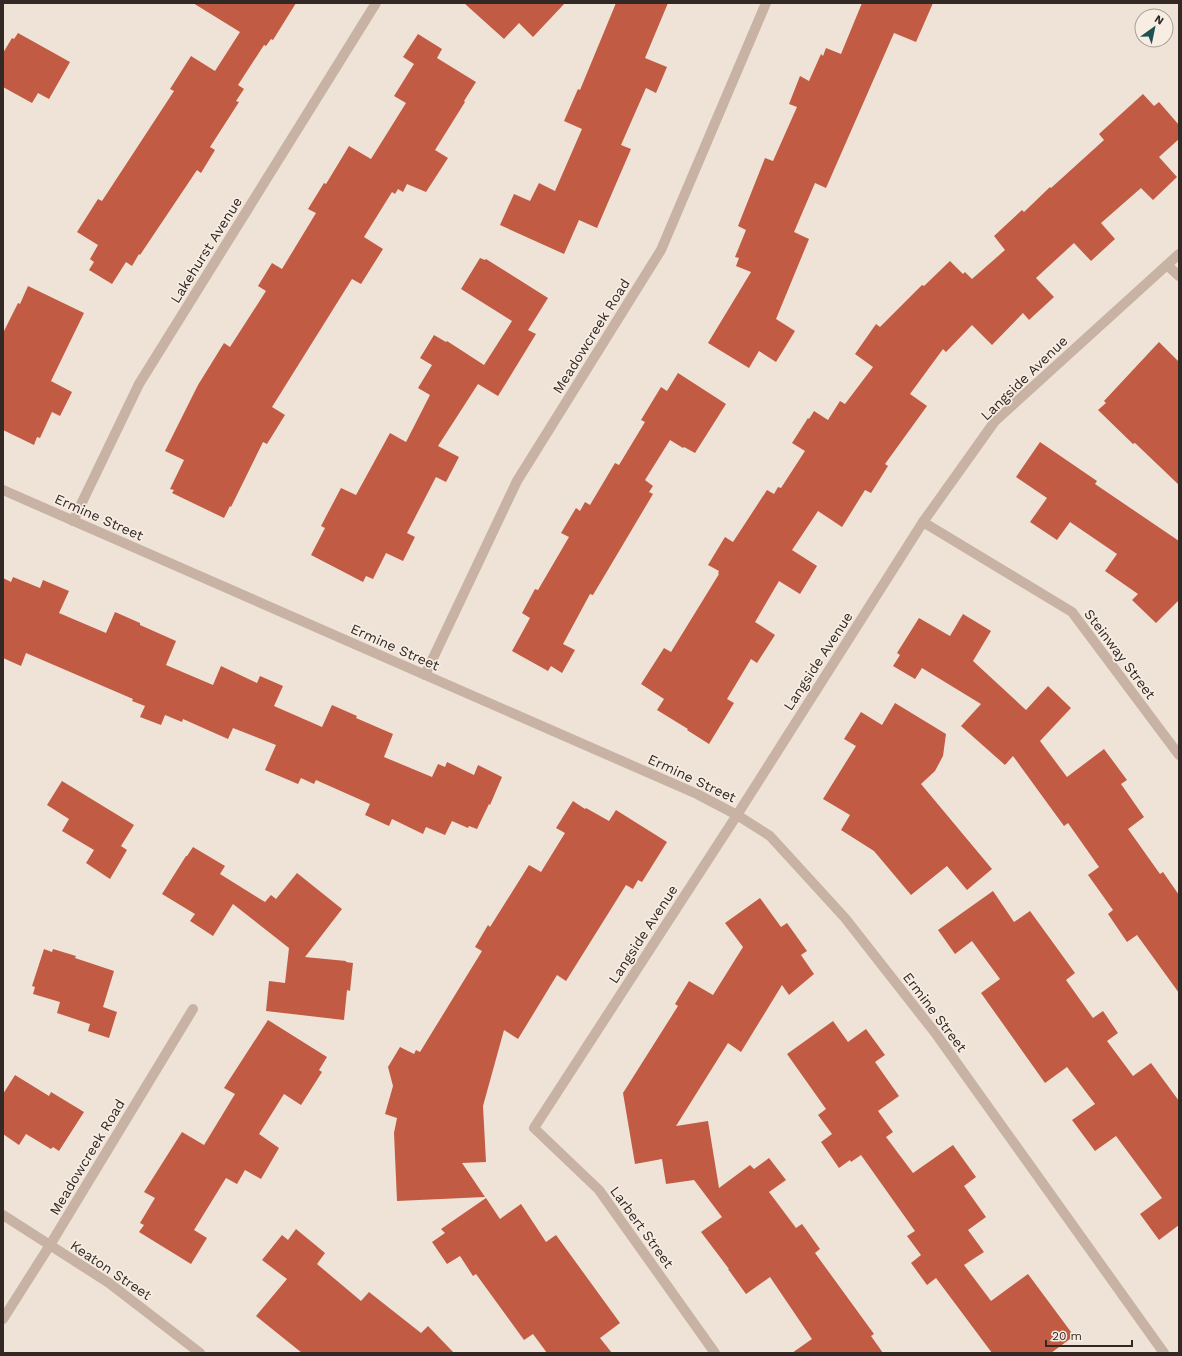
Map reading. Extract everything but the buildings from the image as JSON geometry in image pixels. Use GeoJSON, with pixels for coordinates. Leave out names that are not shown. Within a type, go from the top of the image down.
{"type":"FeatureCollection","features":[{"type":"Feature","properties":{"kind":"street","name":"Lakehurst Avenue"},"geometry":{"type":"LineString","coordinates":[[73,521],[139,384],[376,3]]}},
{"type":"Feature","properties":{"kind":"street","name":"Meadowcreek Road"},"geometry":{"type":"LineString","coordinates":[[425,676],[517,481],[661,250],[766,3]]}},
{"type":"Feature","properties":{"kind":"street","name":"Langside Avenue"},"geometry":{"type":"LineString","coordinates":[[534,1128],[737,815],[923,522],[995,421],[1179,254]]}},
{"type":"Feature","properties":{"kind":"street"},"geometry":{"type":"LineString","coordinates":[[1167,265],[1179,276]]}},
{"type":"Feature","properties":{"kind":"street","name":"Ermine Street"},"geometry":{"type":"LineString","coordinates":[[3,490],[697,794],[737,815],[770,836],[845,918],[936,1034],[1164,1353]]}},
{"type":"Feature","properties":{"kind":"street","name":"Steinway Street"},"geometry":{"type":"LineString","coordinates":[[923,522],[1072,612],[1179,755]]}},
{"type":"Feature","properties":{"kind":"street","name":"Meadowcreek Road"},"geometry":{"type":"LineString","coordinates":[[3,1319],[50,1246],[193,1009]]}},
{"type":"Feature","properties":{"kind":"street","name":"Larbert Street"},"geometry":{"type":"LineString","coordinates":[[534,1128],[598,1190],[715,1353]]}},
{"type":"Feature","properties":{"kind":"street","name":"Keaton Street"},"geometry":{"type":"LineString","coordinates":[[3,1215],[127,1296],[200,1353]]}}]}
